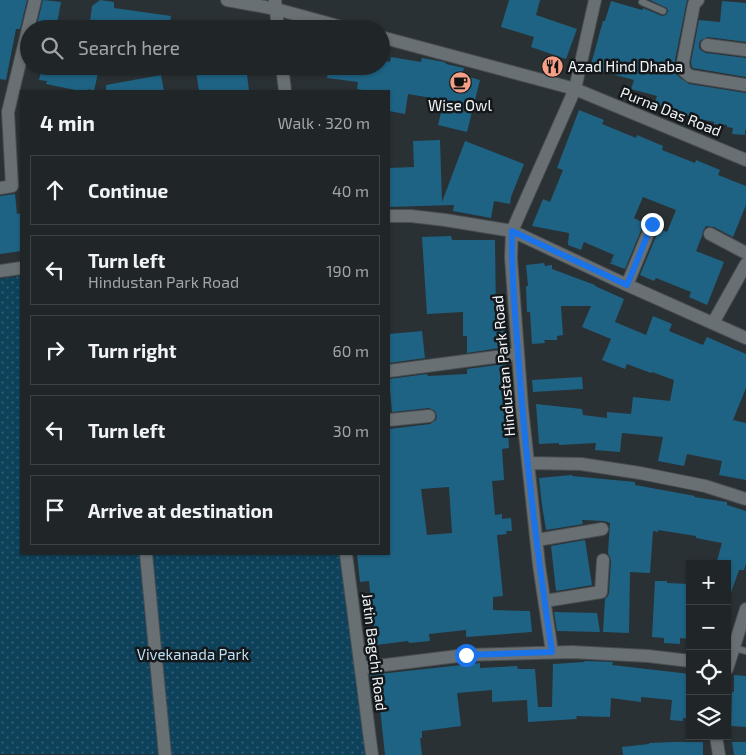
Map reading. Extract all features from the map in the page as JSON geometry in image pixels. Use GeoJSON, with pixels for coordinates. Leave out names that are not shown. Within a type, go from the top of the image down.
{"type":"FeatureCollection","features":[{"type":"Feature","properties":{"kind":"street"},"geometry":{"type":"LineString","coordinates":[[30,20],[35,0]]}},
{"type":"Feature","properties":{"kind":"street"},"geometry":{"type":"LineString","coordinates":[[227,0],[276,5],[322,20]]}},
{"type":"Feature","properties":{"kind":"street","name":"Hindustan Park Road"},"geometry":{"type":"LineString","coordinates":[[552,652],[522,407],[512,258],[512,231],[575,89],[595,0]]}},
{"type":"Feature","properties":{"kind":"street"},"geometry":{"type":"LineString","coordinates":[[698,0],[694,4],[683,62],[684,71],[690,76],[746,85]]}},
{"type":"Feature","properties":{"kind":"street"},"geometry":{"type":"LineString","coordinates":[[276,5],[277,20]]}},
{"type":"Feature","properties":{"kind":"street","name":"Purna Das Road"},"geometry":{"type":"LineString","coordinates":[[390,39],[575,89],[746,160]]}},
{"type":"Feature","properties":{"kind":"street"},"geometry":{"type":"LineString","coordinates":[[707,45],[746,50]]}},
{"type":"Feature","properties":{"kind":"street"},"geometry":{"type":"LineString","coordinates":[[0,188],[12,186],[8,112],[20,62]]}},
{"type":"Feature","properties":{"kind":"street"},"geometry":{"type":"LineString","coordinates":[[283,75],[285,90]]}},
{"type":"Feature","properties":{"kind":"street"},"geometry":{"type":"LineString","coordinates":[[390,216],[446,220],[512,231],[746,338]]}},
{"type":"Feature","properties":{"kind":"street"},"geometry":{"type":"LineString","coordinates":[[627,285],[652,224]]}},
{"type":"Feature","properties":{"kind":"street"},"geometry":{"type":"LineString","coordinates":[[710,234],[746,254]]}},
{"type":"Feature","properties":{"kind":"street"},"geometry":{"type":"LineString","coordinates":[[713,323],[743,277],[746,264]]}},
{"type":"Feature","properties":{"kind":"street"},"geometry":{"type":"LineString","coordinates":[[0,272],[20,268]]}},
{"type":"Feature","properties":{"kind":"street"},"geometry":{"type":"LineString","coordinates":[[390,371],[518,354]]}},
{"type":"Feature","properties":{"kind":"street"},"geometry":{"type":"LineString","coordinates":[[390,420],[429,416]]}},
{"type":"Feature","properties":{"kind":"street"},"geometry":{"type":"LineString","coordinates":[[528,463],[581,464],[630,472],[705,486],[746,499]]}},
{"type":"Feature","properties":{"kind":"street"},"geometry":{"type":"LineString","coordinates":[[537,540],[602,529]]}},
{"type":"Feature","properties":{"kind":"street"},"geometry":{"type":"LineString","coordinates":[[146,555],[165,755]]}},
{"type":"Feature","properties":{"kind":"street","name":"Jatin Bagchi Road"},"geometry":{"type":"LineString","coordinates":[[346,555],[372,755]]}},
{"type":"Feature","properties":{"kind":"street"},"geometry":{"type":"LineString","coordinates":[[545,601],[602,592],[603,560]]}},
{"type":"Feature","properties":{"kind":"street"},"geometry":{"type":"LineString","coordinates":[[731,662],[740,649],[746,609]]}},
{"type":"Feature","properties":{"kind":"street"},"geometry":{"type":"LineString","coordinates":[[361,668],[466,655],[552,652],[629,655],[686,661]]}},
{"type":"Feature","properties":{"kind":"street"},"geometry":{"type":"LineString","coordinates":[[717,740],[719,755]]}},
{"type":"Feature","properties":{"kind":"lane"},"geometry":{"type":"LineString","coordinates":[[642,0],[642,2],[663,11]]}},
{"type":"Feature","properties":{"kind":"green space","name":"Vivekanada Park"},"geometry":{"type":"Polygon","coordinates":[[[20,276],[20,555],[340,555],[367,755],[0,754],[0,279],[20,276]]]}},
{"type":"Feature","properties":{"kind":"building"},"geometry":{"type":"Polygon","coordinates":[[[0,0],[27,0],[22,20],[20,20],[20,29],[16,29],[6,80],[0,79],[0,0]]]}},
{"type":"Feature","properties":{"kind":"building"},"geometry":{"type":"Polygon","coordinates":[[[43,0],[61,2],[58,20],[38,20],[43,0]]]}},
{"type":"Feature","properties":{"kind":"building"},"geometry":{"type":"Polygon","coordinates":[[[100,0],[114,2],[114,8],[171,16],[170,20],[90,20],[92,6],[100,0]]]}},
{"type":"Feature","properties":{"kind":"building"},"geometry":{"type":"Polygon","coordinates":[[[509,0],[540,0],[536,15],[577,29],[566,59],[531,47],[534,37],[501,27],[509,0]]]}},
{"type":"Feature","properties":{"kind":"building"},"geometry":{"type":"Polygon","coordinates":[[[650,0],[687,0],[675,60],[676,73],[689,84],[746,93],[745,135],[732,134],[733,128],[727,127],[727,125],[714,124],[714,122],[686,116],[683,112],[654,104],[657,96],[631,89],[634,80],[590,68],[603,21],[605,21],[611,1],[642,10],[643,8],[662,16],[666,15],[667,8],[650,0]]]}},
{"type":"Feature","properties":{"kind":"building"},"geometry":{"type":"Polygon","coordinates":[[[722,1],[746,3],[746,42],[708,37],[701,40],[699,48],[706,53],[746,58],[746,77],[692,67],[691,62],[699,20],[720,22],[722,1]]]}},
{"type":"Feature","properties":{"kind":"building"},"geometry":{"type":"Polygon","coordinates":[[[391,57],[421,62],[422,58],[444,62],[464,68],[462,75],[480,80],[467,132],[438,125],[444,100],[408,94],[405,114],[390,111],[390,90],[362,90],[357,89],[358,82],[327,78],[328,75],[390,75],[391,57]]]}},
{"type":"Feature","properties":{"kind":"building"},"geometry":{"type":"Polygon","coordinates":[[[40,75],[98,75],[94,90],[75,90],[46,84],[47,81],[39,80],[40,75]]]}},
{"type":"Feature","properties":{"kind":"building"},"geometry":{"type":"Polygon","coordinates":[[[161,75],[164,90],[106,90],[106,85],[161,75]]]}},
{"type":"Feature","properties":{"kind":"building"},"geometry":{"type":"Polygon","coordinates":[[[196,75],[247,75],[249,90],[199,90],[196,75]]]}},
{"type":"Feature","properties":{"kind":"building"},"geometry":{"type":"Polygon","coordinates":[[[579,110],[604,120],[602,124],[636,138],[637,135],[663,146],[662,150],[695,163],[696,160],[720,170],[718,175],[746,186],[746,205],[733,237],[714,227],[706,226],[696,251],[724,262],[707,305],[689,297],[691,292],[656,278],[654,281],[640,275],[659,229],[667,232],[676,210],[643,197],[634,218],[644,223],[625,269],[609,263],[613,262],[611,261],[614,255],[584,242],[581,250],[568,245],[569,233],[532,226],[543,199],[550,202],[563,170],[557,168],[579,110]]]}},
{"type":"Feature","properties":{"kind":"building"},"geometry":{"type":"Polygon","coordinates":[[[440,140],[442,202],[465,141],[524,164],[510,204],[494,201],[491,218],[453,211],[454,205],[390,207],[390,168],[414,167],[413,141],[440,140]]]}},
{"type":"Feature","properties":{"kind":"building"},"geometry":{"type":"Polygon","coordinates":[[[15,194],[17,214],[20,213],[20,251],[0,254],[0,196],[15,194]]]}},
{"type":"Feature","properties":{"kind":"building"},"geometry":{"type":"Polygon","coordinates":[[[451,236],[452,240],[495,240],[496,323],[506,323],[506,347],[467,353],[467,336],[463,336],[463,312],[427,314],[422,237],[451,236]]]}},
{"type":"Feature","properties":{"kind":"building"},"geometry":{"type":"Polygon","coordinates":[[[544,263],[545,266],[552,265],[552,269],[595,285],[624,299],[615,322],[646,335],[653,316],[672,324],[669,331],[703,345],[707,337],[746,354],[746,388],[733,420],[746,423],[746,480],[719,475],[722,461],[687,454],[684,466],[658,461],[663,437],[622,433],[620,452],[595,450],[596,443],[539,444],[536,404],[582,409],[583,415],[607,418],[607,412],[631,414],[633,397],[670,401],[674,380],[627,364],[625,369],[602,360],[611,339],[582,327],[591,306],[561,306],[563,335],[557,336],[557,340],[544,340],[545,343],[532,344],[530,312],[527,312],[526,286],[528,286],[526,265],[544,263]]]}},
{"type":"Feature","properties":{"kind":"building"},"geometry":{"type":"Polygon","coordinates":[[[422,331],[425,358],[390,363],[390,334],[422,331]]]}},
{"type":"Feature","properties":{"kind":"building"},"geometry":{"type":"Polygon","coordinates":[[[505,364],[509,448],[502,449],[504,480],[492,481],[495,515],[502,514],[502,519],[511,518],[512,531],[506,531],[507,534],[497,535],[503,596],[493,597],[493,610],[530,611],[532,632],[466,637],[466,630],[429,634],[430,641],[409,643],[408,641],[376,645],[369,581],[360,582],[357,555],[390,555],[390,429],[430,424],[436,420],[437,416],[435,411],[429,408],[392,412],[390,379],[427,374],[428,376],[467,374],[467,369],[505,364]],[[449,487],[421,489],[427,535],[452,533],[449,487]]]}},
{"type":"Feature","properties":{"kind":"building"},"geometry":{"type":"Polygon","coordinates":[[[582,377],[583,389],[533,392],[532,380],[582,377]]]}},
{"type":"Feature","properties":{"kind":"building"},"geometry":{"type":"Polygon","coordinates":[[[572,475],[635,482],[635,485],[727,502],[727,505],[746,511],[746,564],[744,570],[739,570],[731,592],[731,560],[717,560],[722,543],[696,538],[696,536],[658,530],[658,532],[653,531],[650,573],[630,572],[629,633],[603,632],[605,599],[609,593],[611,561],[608,553],[610,523],[582,520],[583,524],[546,530],[539,478],[572,475]]]}},
{"type":"Feature","properties":{"kind":"building"},"geometry":{"type":"Polygon","coordinates":[[[585,540],[592,585],[556,591],[551,546],[585,540]]]}},
{"type":"Feature","properties":{"kind":"building"},"geometry":{"type":"Polygon","coordinates":[[[655,581],[686,584],[686,639],[680,638],[680,644],[664,643],[664,638],[652,637],[655,581]]]}},
{"type":"Feature","properties":{"kind":"building"},"geometry":{"type":"Polygon","coordinates":[[[554,612],[597,613],[600,632],[557,631],[554,612]]]}},
{"type":"Feature","properties":{"kind":"building"},"geometry":{"type":"Polygon","coordinates":[[[613,662],[612,665],[686,674],[686,718],[683,718],[683,721],[670,720],[672,700],[641,697],[641,702],[611,698],[610,717],[576,716],[577,719],[528,722],[527,700],[492,702],[492,690],[457,693],[461,726],[422,731],[422,738],[420,738],[422,755],[385,755],[380,708],[374,709],[370,675],[480,663],[480,668],[517,666],[518,669],[535,669],[538,707],[552,707],[553,664],[613,662]]]}},
{"type":"Feature","properties":{"kind":"building"},"geometry":{"type":"Polygon","coordinates":[[[734,675],[746,676],[746,727],[731,726],[732,692],[734,692],[734,675]]]}},
{"type":"Feature","properties":{"kind":"building"},"geometry":{"type":"Polygon","coordinates":[[[675,742],[703,742],[703,755],[623,755],[622,747],[675,742]]]}},
{"type":"Feature","properties":{"kind":"building"},"geometry":{"type":"Polygon","coordinates":[[[732,742],[746,742],[746,755],[734,755],[732,742]]]}},
{"type":"Feature","properties":{"kind":"place","name":"Azad Hind Dhaba"},"geometry":{"type":"Point","coordinates":[552,66]}},
{"type":"Feature","properties":{"kind":"place","name":"Wise Owl"},"geometry":{"type":"Point","coordinates":[460,82]}},
{"type":"Feature","properties":{"kind":"route"},"geometry":{"type":"LineString","coordinates":[[466,655],[552,652],[539,565],[522,407],[512,258],[512,231],[627,285],[652,224]]}}]}
